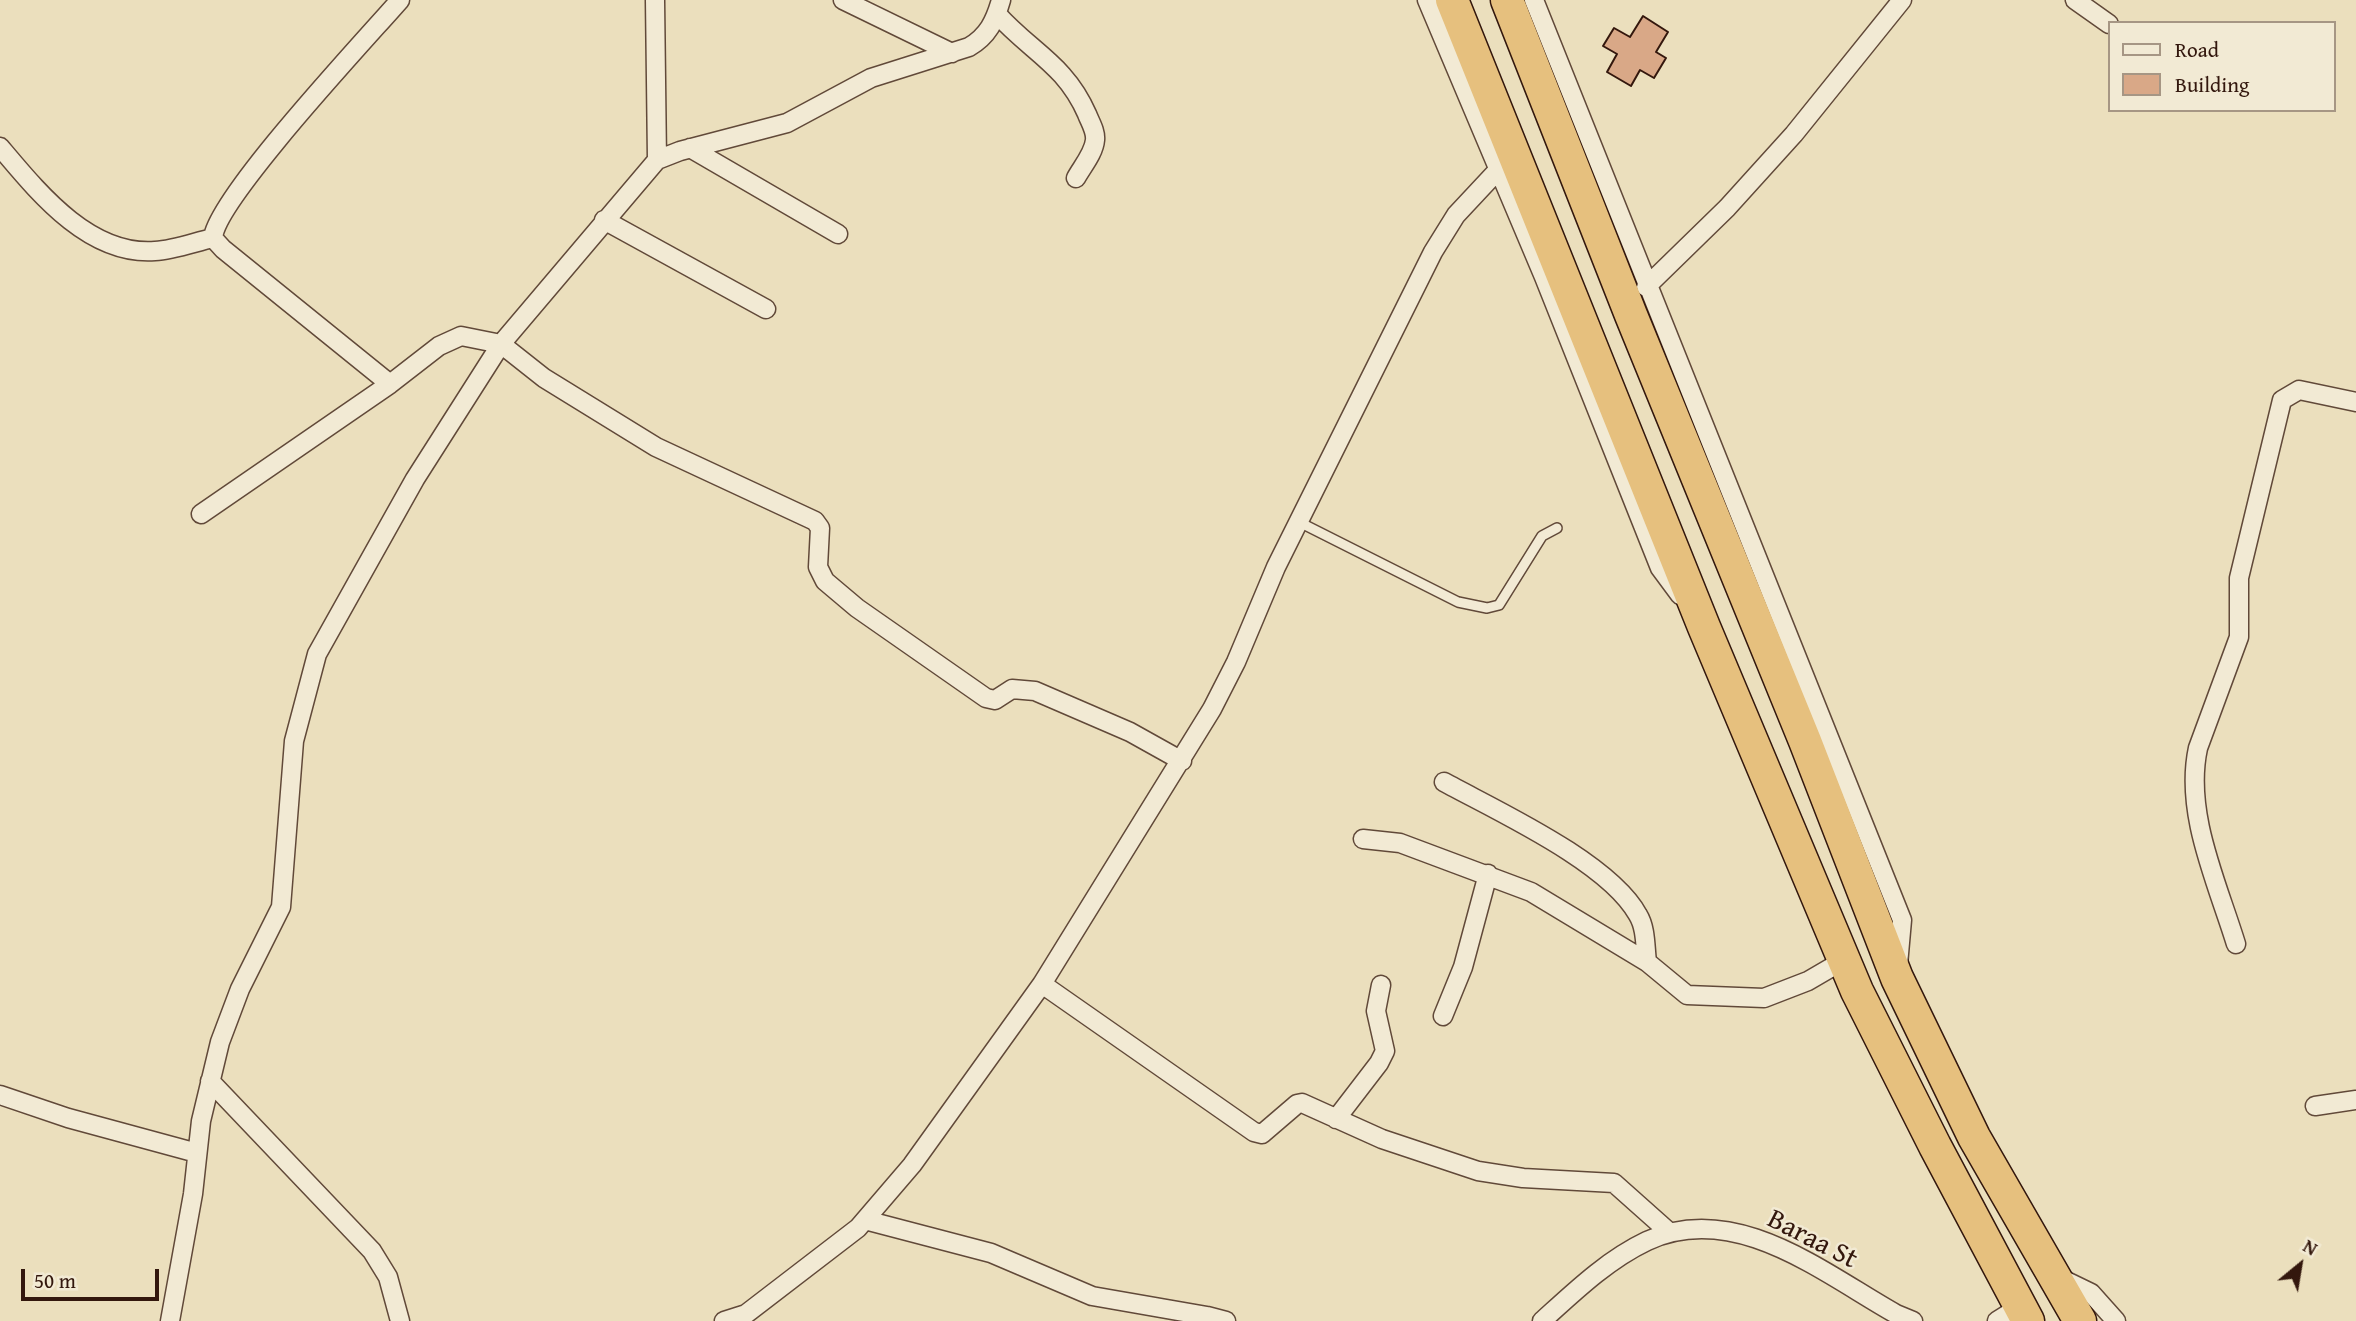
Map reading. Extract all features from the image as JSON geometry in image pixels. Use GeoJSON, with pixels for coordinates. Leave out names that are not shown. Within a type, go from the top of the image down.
{"type":"FeatureCollection","features":[{"type":"Feature","properties":{"kind":"highway"},"geometry":{"type":"LineString","coordinates":[[1452,0],[1704,627],[1844,960],[1935,1146],[2009,1318]]}},
{"type":"Feature","properties":{"kind":"highway"},"geometry":{"type":"LineString","coordinates":[[1507,0],[1805,741],[1897,978],[1974,1137],[2080,1321]]}},
{"type":"Feature","properties":{"kind":"highway"},"geometry":{"type":"LineString","coordinates":[[1704,627],[1752,612]]}},
{"type":"Feature","properties":{"kind":"highway"},"geometry":{"type":"LineString","coordinates":[[1758,755],[1805,741]]}},
{"type":"Feature","properties":{"kind":"street"},"geometry":{"type":"LineString","coordinates":[[213,238],[219,217],[239,191],[305,108],[400,0]]}},
{"type":"Feature","properties":{"kind":"street"},"geometry":{"type":"LineString","coordinates":[[655,0],[657,160]]}},
{"type":"Feature","properties":{"kind":"street"},"geometry":{"type":"LineString","coordinates":[[843,0],[952,53]]}},
{"type":"Feature","properties":{"kind":"street"},"geometry":{"type":"LineString","coordinates":[[1427,0],[1499,169],[1660,568],[1704,627]]}},
{"type":"Feature","properties":{"kind":"street"},"geometry":{"type":"LineString","coordinates":[[1534,0],[1646,287],[1902,920],[1897,978]]}},
{"type":"Feature","properties":{"kind":"street"},"geometry":{"type":"LineString","coordinates":[[1646,287],[1727,208],[1794,134],[1902,0]]}},
{"type":"Feature","properties":{"kind":"street"},"geometry":{"type":"LineString","coordinates":[[2075,0],[2108,22]]}},
{"type":"Feature","properties":{"kind":"street"},"geometry":{"type":"LineString","coordinates":[[170,1321],[210,1082],[232,1007],[281,907],[294,741],[317,654],[415,479],[501,344],[657,160],[690,148],[787,123],[871,78],[952,53],[981,40],[999,7],[1020,39],[1057,66],[1079,96],[1095,133],[1095,143],[1076,178]]}},
{"type":"Feature","properties":{"kind":"street"},"geometry":{"type":"LineString","coordinates":[[0,147],[63,215],[99,239],[128,249],[155,251],[213,238]]}},
{"type":"Feature","properties":{"kind":"street"},"geometry":{"type":"LineString","coordinates":[[690,148],[838,234]]}},
{"type":"Feature","properties":{"kind":"street"},"geometry":{"type":"LineString","coordinates":[[724,1321],[746,1314],[865,1220],[912,1166],[1042,985],[1182,761],[1236,662],[1299,522],[1433,252],[1456,215],[1499,169]]}},
{"type":"Feature","properties":{"kind":"street"},"geometry":{"type":"LineString","coordinates":[[604,220],[766,309]]}},
{"type":"Feature","properties":{"kind":"street"},"geometry":{"type":"LineString","coordinates":[[213,238],[390,384]]}},
{"type":"Feature","properties":{"kind":"street"},"geometry":{"type":"LineString","coordinates":[[201,514],[452,338],[472,337],[501,344],[544,378],[646,442],[815,521],[820,528],[818,567],[825,581],[857,608],[986,698],[995,700],[1012,689],[1035,691],[1130,732],[1182,761]]}},
{"type":"Feature","properties":{"kind":"street"},"geometry":{"type":"LineString","coordinates":[[2236,944],[2198,822],[2195,762],[2201,736],[2239,637],[2239,578],[2282,400],[2291,392],[2299,390],[2356,402]]}},
{"type":"Feature","properties":{"kind":"street"},"geometry":{"type":"LineString","coordinates":[[1444,782],[1570,852],[1625,898],[1638,915],[1644,929],[1647,962]]}},
{"type":"Feature","properties":{"kind":"street"},"geometry":{"type":"LineString","coordinates":[[1363,839],[1400,843],[1531,892],[1647,962],[1687,995],[1751,998],[1782,993],[1844,960]]}},
{"type":"Feature","properties":{"kind":"street"},"geometry":{"type":"LineString","coordinates":[[1443,1016],[1463,967],[1488,874]]}},
{"type":"Feature","properties":{"kind":"street"},"geometry":{"type":"LineString","coordinates":[[1042,985],[1254,1132],[1262,1134],[1297,1104],[1303,1103],[1436,1159],[1478,1171],[1523,1178],[1614,1183],[1669,1232]]}},
{"type":"Feature","properties":{"kind":"street"},"geometry":{"type":"LineString","coordinates":[[1336,1119],[1379,1063],[1385,1051],[1376,1011],[1381,985]]}},
{"type":"Feature","properties":{"kind":"street"},"geometry":{"type":"LineString","coordinates":[[210,1082],[372,1251],[388,1277],[400,1321]]}},
{"type":"Feature","properties":{"kind":"street"},"geometry":{"type":"LineString","coordinates":[[0,1096],[68,1118],[197,1153]]}},
{"type":"Feature","properties":{"kind":"street"},"geometry":{"type":"LineString","coordinates":[[2315,1105],[2356,1100]]}},
{"type":"Feature","properties":{"kind":"street"},"geometry":{"type":"LineString","coordinates":[[865,1220],[991,1253],[1092,1296],[1226,1321]]}},
{"type":"Feature","properties":{"kind":"street","name":"Baraa St"},"geometry":{"type":"LineString","coordinates":[[1542,1321],[1620,1256],[1669,1232],[1732,1230],[1781,1249],[1913,1321]]}},
{"type":"Feature","properties":{"kind":"street"},"geometry":{"type":"LineString","coordinates":[[2052,1274],[2091,1293],[2116,1321]]}},
{"type":"Feature","properties":{"kind":"street"},"geometry":{"type":"LineString","coordinates":[[1179,1321],[1207,1316]]}},
{"type":"Feature","properties":{"kind":"lane"},"geometry":{"type":"LineString","coordinates":[[1299,522],[1458,602],[1487,608],[1499,605],[1542,536],[1557,528]]}},
{"type":"Feature","properties":{"kind":"building"},"geometry":{"type":"Polygon","coordinates":[[[1643,16],[1668,32],[1656,52],[1666,58],[1654,78],[1640,70],[1631,86],[1607,72],[1617,54],[1603,46],[1614,28],[1630,37],[1643,16]]]}}]}
